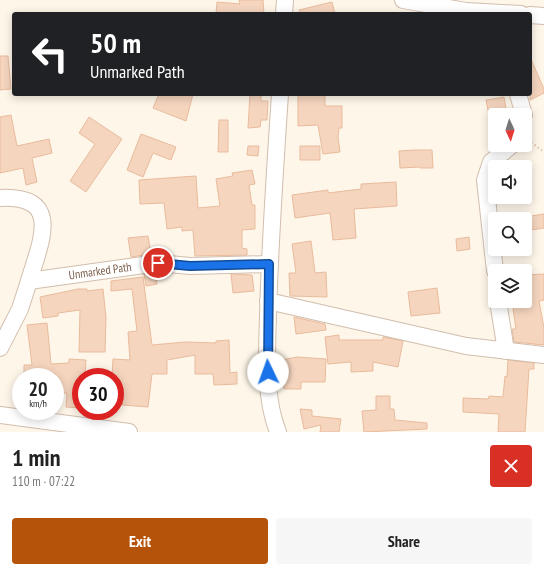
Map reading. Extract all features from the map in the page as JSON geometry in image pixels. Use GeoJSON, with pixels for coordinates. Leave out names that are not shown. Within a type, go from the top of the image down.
{"type":"FeatureCollection","features":[{"type":"Feature","properties":{"kind":"street"},"geometry":{"type":"LineString","coordinates":[[284,12],[285,0]]}},
{"type":"Feature","properties":{"kind":"street"},"geometry":{"type":"LineString","coordinates":[[403,0],[466,11],[482,12]]}},
{"type":"Feature","properties":{"kind":"street"},"geometry":{"type":"LineString","coordinates":[[532,15],[544,16]]}},
{"type":"Feature","properties":{"kind":"street"},"geometry":{"type":"LineString","coordinates":[[278,432],[273,418],[267,357],[269,264],[280,96]]}},
{"type":"Feature","properties":{"kind":"street"},"geometry":{"type":"LineString","coordinates":[[519,96],[522,108]]}},
{"type":"Feature","properties":{"kind":"street"},"geometry":{"type":"LineString","coordinates":[[495,264],[486,180],[491,162],[503,152]]}},
{"type":"Feature","properties":{"kind":"street"},"geometry":{"type":"LineString","coordinates":[[0,198],[17,197],[26,199],[36,207],[44,220],[43,234],[20,309],[0,348]]}},
{"type":"Feature","properties":{"kind":"street","name":"Unmarked Path"},"geometry":{"type":"LineString","coordinates":[[29,281],[158,263],[190,266],[269,264]]}},
{"type":"Feature","properties":{"kind":"street"},"geometry":{"type":"LineString","coordinates":[[268,301],[466,346],[544,355]]}},
{"type":"Feature","properties":{"kind":"street"},"geometry":{"type":"LineString","coordinates":[[499,308],[506,351]]}},
{"type":"Feature","properties":{"kind":"street"},"geometry":{"type":"LineString","coordinates":[[0,415],[129,432]]}},
{"type":"Feature","properties":{"kind":"path"},"geometry":{"type":"LineString","coordinates":[[532,143],[544,152]]}},
{"type":"Feature","properties":{"kind":"building"},"geometry":{"type":"Polygon","coordinates":[[[239,0],[263,0],[264,12],[216,12],[217,2],[240,4],[239,0]]]}},
{"type":"Feature","properties":{"kind":"building"},"geometry":{"type":"Polygon","coordinates":[[[332,2],[334,12],[300,12],[299,10],[332,2]]]}},
{"type":"Feature","properties":{"kind":"building"},"geometry":{"type":"Polygon","coordinates":[[[0,56],[8,56],[11,89],[0,90],[0,56]]]}},
{"type":"Feature","properties":{"kind":"building"},"geometry":{"type":"Polygon","coordinates":[[[532,62],[544,89],[544,93],[530,100],[530,96],[532,96],[532,62]]]}},
{"type":"Feature","properties":{"kind":"building"},"geometry":{"type":"Polygon","coordinates":[[[158,96],[192,96],[186,121],[153,108],[158,96]]]}},
{"type":"Feature","properties":{"kind":"building"},"geometry":{"type":"Polygon","coordinates":[[[250,96],[261,96],[261,101],[268,101],[267,120],[261,120],[260,127],[248,128],[250,96]]]}},
{"type":"Feature","properties":{"kind":"building"},"geometry":{"type":"Polygon","coordinates":[[[298,96],[325,96],[325,106],[342,106],[342,128],[339,128],[338,137],[340,152],[323,154],[318,125],[298,126],[298,96]]]}},
{"type":"Feature","properties":{"kind":"building"},"geometry":{"type":"Polygon","coordinates":[[[504,97],[506,108],[488,108],[488,110],[486,100],[504,97]]]}},
{"type":"Feature","properties":{"kind":"building"},"geometry":{"type":"Polygon","coordinates":[[[11,115],[17,146],[49,139],[52,153],[32,158],[37,182],[26,185],[23,168],[0,173],[0,117],[11,115]]]}},
{"type":"Feature","properties":{"kind":"building"},"geometry":{"type":"Polygon","coordinates":[[[89,117],[122,139],[86,192],[70,181],[95,144],[79,133],[89,117]]]}},
{"type":"Feature","properties":{"kind":"building"},"geometry":{"type":"Polygon","coordinates":[[[219,120],[228,120],[228,152],[218,152],[219,120]]]}},
{"type":"Feature","properties":{"kind":"building"},"geometry":{"type":"Polygon","coordinates":[[[141,134],[176,147],[171,160],[153,153],[143,177],[127,170],[141,134]]]}},
{"type":"Feature","properties":{"kind":"building"},"geometry":{"type":"Polygon","coordinates":[[[248,146],[259,146],[258,156],[247,155],[248,146]]]}},
{"type":"Feature","properties":{"kind":"building"},"geometry":{"type":"Polygon","coordinates":[[[300,146],[320,146],[320,160],[300,160],[300,146]]]}},
{"type":"Feature","properties":{"kind":"building"},"geometry":{"type":"Polygon","coordinates":[[[432,150],[433,168],[400,168],[399,151],[432,150]]]}},
{"type":"Feature","properties":{"kind":"building"},"geometry":{"type":"Polygon","coordinates":[[[252,170],[255,184],[249,185],[252,205],[255,205],[255,229],[242,230],[242,248],[247,249],[247,255],[195,256],[193,230],[182,231],[182,227],[167,229],[164,203],[140,204],[139,180],[196,176],[198,208],[220,206],[216,179],[233,176],[232,173],[252,170]]]}},
{"type":"Feature","properties":{"kind":"building"},"geometry":{"type":"Polygon","coordinates":[[[396,182],[397,206],[354,209],[356,238],[333,240],[330,213],[295,218],[292,195],[328,190],[328,193],[361,189],[361,184],[396,182]]]}},
{"type":"Feature","properties":{"kind":"building"},"geometry":{"type":"Polygon","coordinates":[[[544,214],[544,228],[532,230],[532,216],[544,214]]]}},
{"type":"Feature","properties":{"kind":"building"},"geometry":{"type":"Polygon","coordinates":[[[148,236],[151,254],[131,257],[128,238],[148,236]]]}},
{"type":"Feature","properties":{"kind":"building"},"geometry":{"type":"Polygon","coordinates":[[[469,237],[470,249],[457,251],[456,239],[469,237]]]}},
{"type":"Feature","properties":{"kind":"building"},"geometry":{"type":"Polygon","coordinates":[[[311,241],[315,273],[326,272],[327,297],[290,296],[289,273],[296,273],[292,244],[311,241]]]}},
{"type":"Feature","properties":{"kind":"building"},"geometry":{"type":"Polygon","coordinates":[[[155,273],[157,284],[146,286],[144,274],[155,273]]]}},
{"type":"Feature","properties":{"kind":"building"},"geometry":{"type":"Polygon","coordinates":[[[231,274],[252,275],[254,291],[233,293],[231,274]]]}},
{"type":"Feature","properties":{"kind":"building"},"geometry":{"type":"Polygon","coordinates":[[[544,274],[544,300],[539,301],[544,328],[544,345],[514,342],[512,329],[516,329],[513,308],[532,308],[532,275],[544,274]]]}},
{"type":"Feature","properties":{"kind":"building"},"geometry":{"type":"Polygon","coordinates":[[[143,277],[152,345],[185,342],[216,343],[216,341],[229,340],[230,373],[237,372],[237,384],[214,385],[213,374],[195,374],[195,355],[167,360],[167,374],[152,374],[148,407],[124,405],[124,368],[112,368],[113,359],[130,360],[128,332],[137,331],[132,289],[111,291],[111,281],[143,277]]]}},
{"type":"Feature","properties":{"kind":"building"},"geometry":{"type":"Polygon","coordinates":[[[437,288],[440,313],[411,316],[408,292],[437,288]]]}},
{"type":"Feature","properties":{"kind":"building"},"geometry":{"type":"Polygon","coordinates":[[[78,289],[87,289],[87,291],[103,289],[106,317],[105,352],[79,352],[80,310],[58,313],[58,316],[43,318],[40,297],[78,289]]]}},
{"type":"Feature","properties":{"kind":"building"},"geometry":{"type":"Polygon","coordinates":[[[294,317],[325,324],[326,330],[296,334],[294,317]]]}},
{"type":"Feature","properties":{"kind":"building"},"geometry":{"type":"Polygon","coordinates":[[[47,323],[51,364],[69,363],[69,359],[86,360],[86,368],[72,368],[72,407],[66,407],[67,393],[64,393],[64,368],[24,368],[24,365],[32,365],[27,325],[47,323]]]}},
{"type":"Feature","properties":{"kind":"building"},"geometry":{"type":"Polygon","coordinates":[[[339,335],[339,340],[383,340],[383,337],[403,341],[398,367],[373,362],[373,371],[351,372],[351,362],[328,364],[325,337],[339,335]]]}},
{"type":"Feature","properties":{"kind":"building"},"geometry":{"type":"Polygon","coordinates":[[[297,357],[326,359],[325,382],[301,382],[301,389],[284,389],[282,360],[297,357]]]}},
{"type":"Feature","properties":{"kind":"building"},"geometry":{"type":"Polygon","coordinates":[[[508,360],[534,363],[534,369],[529,369],[525,432],[498,432],[499,414],[463,412],[463,398],[488,399],[489,396],[503,397],[505,376],[507,377],[508,360]]]}},
{"type":"Feature","properties":{"kind":"building"},"geometry":{"type":"Polygon","coordinates":[[[376,396],[390,396],[390,409],[394,409],[395,420],[427,423],[427,429],[364,432],[362,411],[376,410],[376,396]]]}},
{"type":"Feature","properties":{"kind":"building"},"geometry":{"type":"Polygon","coordinates":[[[300,409],[312,410],[312,416],[341,419],[339,432],[320,432],[321,425],[304,429],[300,409]]]}},
{"type":"Feature","properties":{"kind":"route"},"geometry":{"type":"LineString","coordinates":[[158,263],[190,266],[269,264],[268,372]]}}]}
